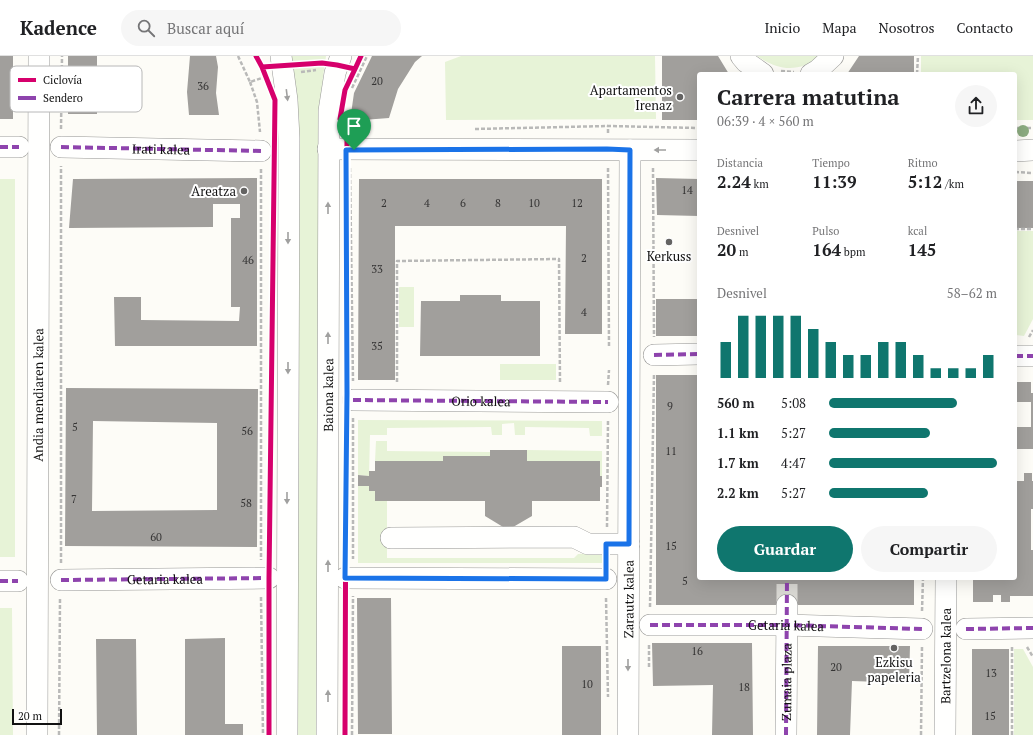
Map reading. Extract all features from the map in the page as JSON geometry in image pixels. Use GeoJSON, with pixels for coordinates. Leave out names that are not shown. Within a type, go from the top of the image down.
{"type":"FeatureCollection","features":[{"type":"Feature","properties":{"kind":"street","name":"Andia mendiaren kalea"},"geometry":{"type":"LineString","coordinates":[[39,56],[39,66]]}},
{"type":"Feature","properties":{"kind":"street"},"geometry":{"type":"LineString","coordinates":[[741,56],[746,62],[770,72]]}},
{"type":"Feature","properties":{"kind":"street"},"geometry":{"type":"LineString","coordinates":[[806,72],[818,70],[833,56]]}},
{"type":"Feature","properties":{"kind":"street"},"geometry":{"type":"LineString","coordinates":[[282,61],[287,100],[289,138],[287,735]]}},
{"type":"Feature","properties":{"kind":"street","name":"Baiona kalea"},"geometry":{"type":"LineString","coordinates":[[328,735],[343,149],[329,111],[331,91],[337,65],[348,62]]}},
{"type":"Feature","properties":{"kind":"street","name":"Andia mendiaren kalea"},"geometry":{"type":"LineString","coordinates":[[37,735],[39,112]]}},
{"type":"Feature","properties":{"kind":"street","name":"Irati kalea"},"geometry":{"type":"LineString","coordinates":[[61,147],[261,151]]}},
{"type":"Feature","properties":{"kind":"street"},"geometry":{"type":"LineString","coordinates":[[343,149],[697,150]]}},
{"type":"Feature","properties":{"kind":"street","name":"Zarautz kalea"},"geometry":{"type":"LineString","coordinates":[[628,735],[630,150]]}},
{"type":"Feature","properties":{"kind":"street"},"geometry":{"type":"LineString","coordinates":[[1017,150],[1033,150]]}},
{"type":"Feature","properties":{"kind":"street"},"geometry":{"type":"LineString","coordinates":[[654,354],[697,354]]}},
{"type":"Feature","properties":{"kind":"street"},"geometry":{"type":"LineString","coordinates":[[1017,356],[1033,356]]}},
{"type":"Feature","properties":{"kind":"street","name":"Orio kalea"},"geometry":{"type":"LineString","coordinates":[[353,400],[608,402]]}},
{"type":"Feature","properties":{"kind":"street"},"geometry":{"type":"LineString","coordinates":[[390,538],[574,537],[588,544],[629,544]]}},
{"type":"Feature","properties":{"kind":"street","name":"Getaria kalea"},"geometry":{"type":"LineString","coordinates":[[61,580],[265,578]]}},
{"type":"Feature","properties":{"kind":"street"},"geometry":{"type":"LineString","coordinates":[[345,578],[606,579]]}},
{"type":"Feature","properties":{"kind":"street","name":"Bartzelona kalea"},"geometry":{"type":"LineString","coordinates":[[945,735],[946,580]]}},
{"type":"Feature","properties":{"kind":"street","name":"Getaria kalea"},"geometry":{"type":"LineString","coordinates":[[650,625],[786,615],[922,629]]}},
{"type":"Feature","properties":{"kind":"street","name":"Zumaia plaza"},"geometry":{"type":"LineString","coordinates":[[786,615],[786,735]]}},
{"type":"Feature","properties":{"kind":"street"},"geometry":{"type":"LineString","coordinates":[[966,630],[1033,628]]}},
{"type":"Feature","properties":{"kind":"path"},"geometry":{"type":"LineString","coordinates":[[62,56],[62,66]]}},
{"type":"Feature","properties":{"kind":"path"},"geometry":{"type":"LineString","coordinates":[[348,83],[348,62],[361,56]]}},
{"type":"Feature","properties":{"kind":"path"},"geometry":{"type":"LineString","coordinates":[[350,92],[367,56]]}},
{"type":"Feature","properties":{"kind":"path"},"geometry":{"type":"LineString","coordinates":[[918,56],[918,72]]}},
{"type":"Feature","properties":{"kind":"path"},"geometry":{"type":"LineString","coordinates":[[268,83],[262,67],[282,61]]}},
{"type":"Feature","properties":{"kind":"path"},"geometry":{"type":"LineString","coordinates":[[794,72],[806,72]]}},
{"type":"Feature","properties":{"kind":"path"},"geometry":{"type":"LineString","coordinates":[[250,82],[257,102],[261,151],[265,578],[263,735]]}},
{"type":"Feature","properties":{"kind":"path"},"geometry":{"type":"LineString","coordinates":[[60,735],[61,112]]}},
{"type":"Feature","properties":{"kind":"path"},"geometry":{"type":"LineString","coordinates":[[468,129],[608,126]]}},
{"type":"Feature","properties":{"kind":"path"},"geometry":{"type":"LineString","coordinates":[[649,672],[654,354],[652,150],[654,127],[697,128]]}},
{"type":"Feature","properties":{"kind":"path"},"geometry":{"type":"LineString","coordinates":[[1017,128],[1033,128]]}},
{"type":"Feature","properties":{"kind":"path"},"geometry":{"type":"LineString","coordinates":[[343,149],[347,354]]}},
{"type":"Feature","properties":{"kind":"path"},"geometry":{"type":"LineString","coordinates":[[343,149],[354,162],[350,168],[353,400]]}},
{"type":"Feature","properties":{"kind":"path"},"geometry":{"type":"LineString","coordinates":[[1017,172],[1033,172]]}},
{"type":"Feature","properties":{"kind":"path"},"geometry":{"type":"LineString","coordinates":[[1017,229],[1033,229]]}},
{"type":"Feature","properties":{"kind":"path"},"geometry":{"type":"LineString","coordinates":[[397,400],[397,261],[559,259],[561,401]]}},
{"type":"Feature","properties":{"kind":"path"},"geometry":{"type":"LineString","coordinates":[[606,544],[609,364]]}},
{"type":"Feature","properties":{"kind":"path"},"geometry":{"type":"LineString","coordinates":[[606,579],[608,704]]}},
{"type":"Feature","properties":{"kind":"path"},"geometry":{"type":"LineString","coordinates":[[921,735],[922,580]]}},
{"type":"Feature","properties":{"kind":"path"},"geometry":{"type":"LineString","coordinates":[[1012,628],[1012,735]]}},
{"type":"Feature","properties":{"kind":"green space"},"geometry":{"type":"Polygon","coordinates":[[[288,56],[326,56],[320,125],[319,735],[293,735],[288,56]]]}},
{"type":"Feature","properties":{"kind":"green space"},"geometry":{"type":"Polygon","coordinates":[[[461,56],[655,56],[656,119],[446,120],[445,62],[461,56]]]}},
{"type":"Feature","properties":{"kind":"green space"},"geometry":{"type":"Polygon","coordinates":[[[757,56],[820,56],[804,65],[789,68],[773,65],[757,56]]]}},
{"type":"Feature","properties":{"kind":"green space"},"geometry":{"type":"Polygon","coordinates":[[[921,56],[1033,56],[1033,120],[1017,120],[1017,72],[921,72],[921,56]]]}},
{"type":"Feature","properties":{"kind":"green space"},"geometry":{"type":"Polygon","coordinates":[[[0,179],[15,179],[15,557],[0,557],[0,179]]]}},
{"type":"Feature","properties":{"kind":"green space"},"geometry":{"type":"Polygon","coordinates":[[[1017,231],[1033,231],[1033,319],[1024,336],[1017,335],[1017,231]]]}},
{"type":"Feature","properties":{"kind":"green space"},"geometry":{"type":"Polygon","coordinates":[[[399,287],[414,287],[414,327],[399,327],[399,287]]]}},
{"type":"Feature","properties":{"kind":"green space"},"geometry":{"type":"Polygon","coordinates":[[[500,364],[556,364],[556,380],[500,380],[500,364]]]}},
{"type":"Feature","properties":{"kind":"green space"},"geometry":{"type":"Polygon","coordinates":[[[358,420],[602,421],[602,436],[590,436],[589,428],[525,427],[525,435],[515,435],[514,423],[502,424],[502,435],[492,435],[491,427],[387,428],[387,435],[370,435],[369,476],[358,475],[358,420]]]}},
{"type":"Feature","properties":{"kind":"green space"},"geometry":{"type":"Polygon","coordinates":[[[376,441],[387,441],[387,451],[490,452],[490,456],[443,456],[443,461],[375,461],[376,441]]]}},
{"type":"Feature","properties":{"kind":"green space"},"geometry":{"type":"Polygon","coordinates":[[[527,450],[602,451],[602,476],[600,476],[600,461],[527,461],[527,450]]]}},
{"type":"Feature","properties":{"kind":"green space"},"geometry":{"type":"Polygon","coordinates":[[[358,486],[369,486],[369,491],[375,491],[387,501],[387,558],[574,558],[578,554],[602,553],[602,563],[358,563],[358,486]]]}},
{"type":"Feature","properties":{"kind":"green space"},"geometry":{"type":"Polygon","coordinates":[[[0,608],[12,608],[13,735],[0,735],[0,608]]]}},
{"type":"Feature","properties":{"kind":"green space"},"geometry":{"type":"Polygon","coordinates":[[[1014,649],[1023,649],[1033,667],[1033,735],[1014,735],[1014,649]]]}},
{"type":"Feature","properties":{"kind":"building"},"geometry":{"type":"Polygon","coordinates":[[[0,56],[13,56],[13,66],[10,66],[10,112],[13,112],[13,119],[0,119],[0,56]]]}},
{"type":"Feature","properties":{"kind":"building"},"geometry":{"type":"Polygon","coordinates":[[[68,56],[97,56],[97,66],[68,66],[68,56]]]}},
{"type":"Feature","properties":{"kind":"building"},"geometry":{"type":"Polygon","coordinates":[[[190,56],[216,56],[218,67],[216,93],[219,115],[189,115],[187,92],[190,56]]]}},
{"type":"Feature","properties":{"kind":"building"},"geometry":{"type":"Polygon","coordinates":[[[372,56],[422,56],[415,62],[398,89],[389,118],[350,121],[354,93],[372,56]]]}},
{"type":"Feature","properties":{"kind":"building","name":"Apartamentos Irenaz"},"geometry":{"type":"Polygon","coordinates":[[[662,56],[718,56],[728,72],[697,72],[697,120],[662,120],[662,56]]]}},
{"type":"Feature","properties":{"kind":"building"},"geometry":{"type":"Polygon","coordinates":[[[859,56],[914,56],[914,72],[848,72],[859,56]]]}},
{"type":"Feature","properties":{"kind":"building"},"geometry":{"type":"Polygon","coordinates":[[[68,112],[97,112],[97,114],[68,114],[68,112]]]}},
{"type":"Feature","properties":{"kind":"building"},"geometry":{"type":"Polygon","coordinates":[[[257,178],[257,346],[115,346],[114,297],[141,297],[141,320],[239,321],[240,307],[231,307],[231,218],[240,218],[240,204],[213,204],[213,227],[69,228],[73,179],[257,178]]]}},
{"type":"Feature","properties":{"kind":"building"},"geometry":{"type":"Polygon","coordinates":[[[656,178],[697,179],[697,216],[657,215],[656,178]]]}},
{"type":"Feature","properties":{"kind":"building"},"geometry":{"type":"Polygon","coordinates":[[[359,179],[602,179],[602,334],[565,334],[566,226],[395,226],[395,380],[358,380],[359,179]]]}},
{"type":"Feature","properties":{"kind":"building"},"geometry":{"type":"Polygon","coordinates":[[[1017,181],[1033,181],[1033,228],[1017,228],[1017,181]]]}},
{"type":"Feature","properties":{"kind":"building"},"geometry":{"type":"Polygon","coordinates":[[[460,295],[501,295],[501,301],[540,301],[540,356],[420,356],[421,301],[460,301],[460,295]]]}},
{"type":"Feature","properties":{"kind":"building"},"geometry":{"type":"Polygon","coordinates":[[[656,299],[697,299],[697,336],[656,336],[656,299]]]}},
{"type":"Feature","properties":{"kind":"building"},"geometry":{"type":"Polygon","coordinates":[[[656,375],[697,375],[697,580],[914,580],[914,605],[656,605],[656,375]]]}},
{"type":"Feature","properties":{"kind":"building"},"geometry":{"type":"Polygon","coordinates":[[[1017,382],[1031,382],[1031,393],[1033,393],[1033,449],[1017,449],[1017,427],[1031,427],[1031,402],[1017,402],[1017,382]]]}},
{"type":"Feature","properties":{"kind":"building"},"geometry":{"type":"Polygon","coordinates":[[[66,388],[258,389],[257,547],[65,546],[66,388]],[[93,421],[92,511],[217,510],[217,423],[93,421]]]}},
{"type":"Feature","properties":{"kind":"building"},"geometry":{"type":"Polygon","coordinates":[[[490,450],[527,450],[527,461],[600,461],[602,487],[600,487],[600,501],[532,501],[532,516],[508,530],[485,516],[485,501],[375,501],[375,491],[369,491],[369,486],[358,486],[358,475],[369,476],[369,471],[375,471],[375,461],[443,461],[443,456],[490,456],[490,450]]]}},
{"type":"Feature","properties":{"kind":"building"},"geometry":{"type":"Polygon","coordinates":[[[1024,473],[1032,473],[1033,509],[1031,509],[1031,550],[1033,550],[1033,596],[1010,596],[1010,602],[1001,602],[1001,595],[993,595],[993,602],[973,602],[973,580],[1017,580],[1017,481],[1024,481],[1024,473]]]}},
{"type":"Feature","properties":{"kind":"building"},"geometry":{"type":"Polygon","coordinates":[[[357,598],[391,598],[392,734],[358,734],[357,598]]]}},
{"type":"Feature","properties":{"kind":"building"},"geometry":{"type":"Polygon","coordinates":[[[225,638],[225,724],[243,724],[243,735],[185,735],[185,639],[225,638]]]}},
{"type":"Feature","properties":{"kind":"building"},"geometry":{"type":"Polygon","coordinates":[[[96,639],[136,639],[137,735],[97,735],[96,639]]]}},
{"type":"Feature","properties":{"kind":"building"},"geometry":{"type":"Polygon","coordinates":[[[652,643],[752,643],[753,735],[712,735],[713,685],[653,686],[652,643]]]}},
{"type":"Feature","properties":{"kind":"building"},"geometry":{"type":"Polygon","coordinates":[[[562,646],[601,646],[601,735],[562,735],[562,646]]]}},
{"type":"Feature","properties":{"kind":"building"},"geometry":{"type":"Polygon","coordinates":[[[818,646],[910,646],[909,683],[852,681],[850,735],[817,735],[818,646]]]}},
{"type":"Feature","properties":{"kind":"building"},"geometry":{"type":"Polygon","coordinates":[[[972,649],[1009,649],[1009,735],[972,735],[972,649]]]}},
{"type":"Feature","properties":{"kind":"tunnel"},"geometry":{"type":"LineString","coordinates":[[787,580],[787,605]]}},
{"type":"Feature","properties":{"kind":"marked path"},"geometry":{"type":"LineString","coordinates":[[0,147],[19,147]]}},
{"type":"Feature","properties":{"kind":"marked path"},"geometry":{"type":"LineString","coordinates":[[61,147],[261,151]]}},
{"type":"Feature","properties":{"kind":"marked path"},"geometry":{"type":"LineString","coordinates":[[654,355],[697,354]]}},
{"type":"Feature","properties":{"kind":"marked path"},"geometry":{"type":"LineString","coordinates":[[1017,356],[1033,356]]}},
{"type":"Feature","properties":{"kind":"marked path"},"geometry":{"type":"LineString","coordinates":[[353,400],[608,402]]}},
{"type":"Feature","properties":{"kind":"marked path"},"geometry":{"type":"LineString","coordinates":[[61,580],[269,578]]}},
{"type":"Feature","properties":{"kind":"marked path"},"geometry":{"type":"LineString","coordinates":[[345,578],[606,579]]}},
{"type":"Feature","properties":{"kind":"marked path"},"geometry":{"type":"LineString","coordinates":[[786,735],[787,580]]}},
{"type":"Feature","properties":{"kind":"marked path"},"geometry":{"type":"LineString","coordinates":[[0,581],[18,581]]}},
{"type":"Feature","properties":{"kind":"marked path"},"geometry":{"type":"LineString","coordinates":[[650,625],[786,625],[922,629]]}},
{"type":"Feature","properties":{"kind":"marked path"},"geometry":{"type":"LineString","coordinates":[[966,629],[1033,628]]}},
{"type":"Feature","properties":{"kind":"cycle path"},"geometry":{"type":"LineString","coordinates":[[256,56],[262,67],[322,63],[355,69],[361,56]]}},
{"type":"Feature","properties":{"kind":"cycle path"},"geometry":{"type":"LineString","coordinates":[[262,67],[275,100],[269,578],[269,735]]}},
{"type":"Feature","properties":{"kind":"cycle path"},"geometry":{"type":"LineString","coordinates":[[345,735],[347,135],[340,119],[345,90],[355,69]]}},
{"type":"Feature","properties":{"kind":"place","name":"Apartamentos Irenaz"},"geometry":{"type":"Point","coordinates":[680,97]}},
{"type":"Feature","properties":{"kind":"place","name":"Areatza"},"geometry":{"type":"Point","coordinates":[244,191]}},
{"type":"Feature","properties":{"kind":"place","name":"Kerkuss"},"geometry":{"type":"Point","coordinates":[669,242]}},
{"type":"Feature","properties":{"kind":"place","name":"Ezkisu papeleria"},"geometry":{"type":"Point","coordinates":[894,648]}},
{"type":"Feature","properties":{"kind":"route"},"geometry":{"type":"LineString","coordinates":[[346,150],[354,150],[630,150],[629,544],[606,544],[606,579],[345,578],[347,393],[346,150]]}}]}
